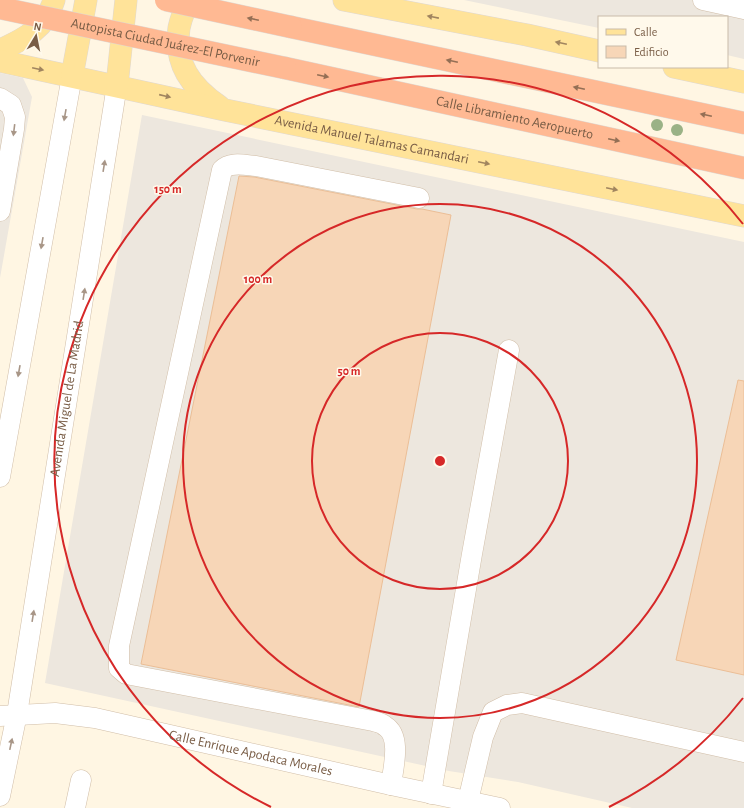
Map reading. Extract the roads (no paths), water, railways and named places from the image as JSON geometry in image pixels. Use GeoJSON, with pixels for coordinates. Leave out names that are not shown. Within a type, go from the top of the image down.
{"type":"FeatureCollection","features":[{"type":"Feature","properties":{"kind":"highway"},"geometry":{"type":"LineString","coordinates":[[166,0],[744,123]]}},
{"type":"Feature","properties":{"kind":"highway","name":"Autopista Ciudad Juárez-El Porvenir"},"geometry":{"type":"LineString","coordinates":[[0,8],[285,68]]}},
{"type":"Feature","properties":{"kind":"highway","name":"Calle Libramiento Aeropuerto"},"geometry":{"type":"LineString","coordinates":[[285,68],[744,168]]}},
{"type":"Feature","properties":{"kind":"main road"},"geometry":{"type":"LineString","coordinates":[[0,50],[32,34],[43,23],[49,14],[54,0]]}},
{"type":"Feature","properties":{"kind":"main road"},"geometry":{"type":"LineString","coordinates":[[72,76],[86,0]]}},
{"type":"Feature","properties":{"kind":"main road","name":"Avenida Miguel de La Madrid"},"geometry":{"type":"LineString","coordinates":[[117,86],[126,0]]}},
{"type":"Feature","properties":{"kind":"main road"},"geometry":{"type":"LineString","coordinates":[[191,0],[183,13],[180,22],[178,48],[181,63],[196,87],[207,98],[225,110]]}},
{"type":"Feature","properties":{"kind":"main road"},"geometry":{"type":"LineString","coordinates":[[344,0],[527,35],[598,51]]}},
{"type":"Feature","properties":{"kind":"main road","name":"Avenida Manuel Talamas Camandari"},"geometry":{"type":"LineString","coordinates":[[0,61],[225,110],[744,216]]}},
{"type":"Feature","properties":{"kind":"main road"},"geometry":{"type":"LineString","coordinates":[[679,68],[744,82]]}},
{"type":"Feature","properties":{"kind":"street"},"geometry":{"type":"LineString","coordinates":[[703,0],[744,8]]}},
{"type":"Feature","properties":{"kind":"street"},"geometry":{"type":"LineString","coordinates":[[0,477],[72,76]]}},
{"type":"Feature","properties":{"kind":"street","name":"Avenida Miguel de La Madrid"},"geometry":{"type":"LineString","coordinates":[[0,796],[8,715],[117,86]]}},
{"type":"Feature","properties":{"kind":"street"},"geometry":{"type":"LineString","coordinates":[[0,98],[11,105],[15,117],[0,211]]}},
{"type":"Feature","properties":{"kind":"street"},"geometry":{"type":"LineString","coordinates":[[391,785],[396,745],[393,734],[386,726],[373,721],[126,674],[119,668],[118,657],[119,646],[222,170],[225,166],[232,164],[256,166],[419,198]]}},
{"type":"Feature","properties":{"kind":"street"},"geometry":{"type":"LineString","coordinates":[[431,794],[509,350]]}},
{"type":"Feature","properties":{"kind":"street"},"geometry":{"type":"LineString","coordinates":[[468,801],[482,737],[493,712],[507,705],[522,703],[744,752]]}},
{"type":"Feature","properties":{"kind":"street","name":"Calle Enrique Apodaca Morales"},"geometry":{"type":"LineString","coordinates":[[8,715],[55,713],[95,718],[431,794],[500,808]]}},
{"type":"Feature","properties":{"kind":"street"},"geometry":{"type":"LineString","coordinates":[[76,808],[81,780]]}}]}
